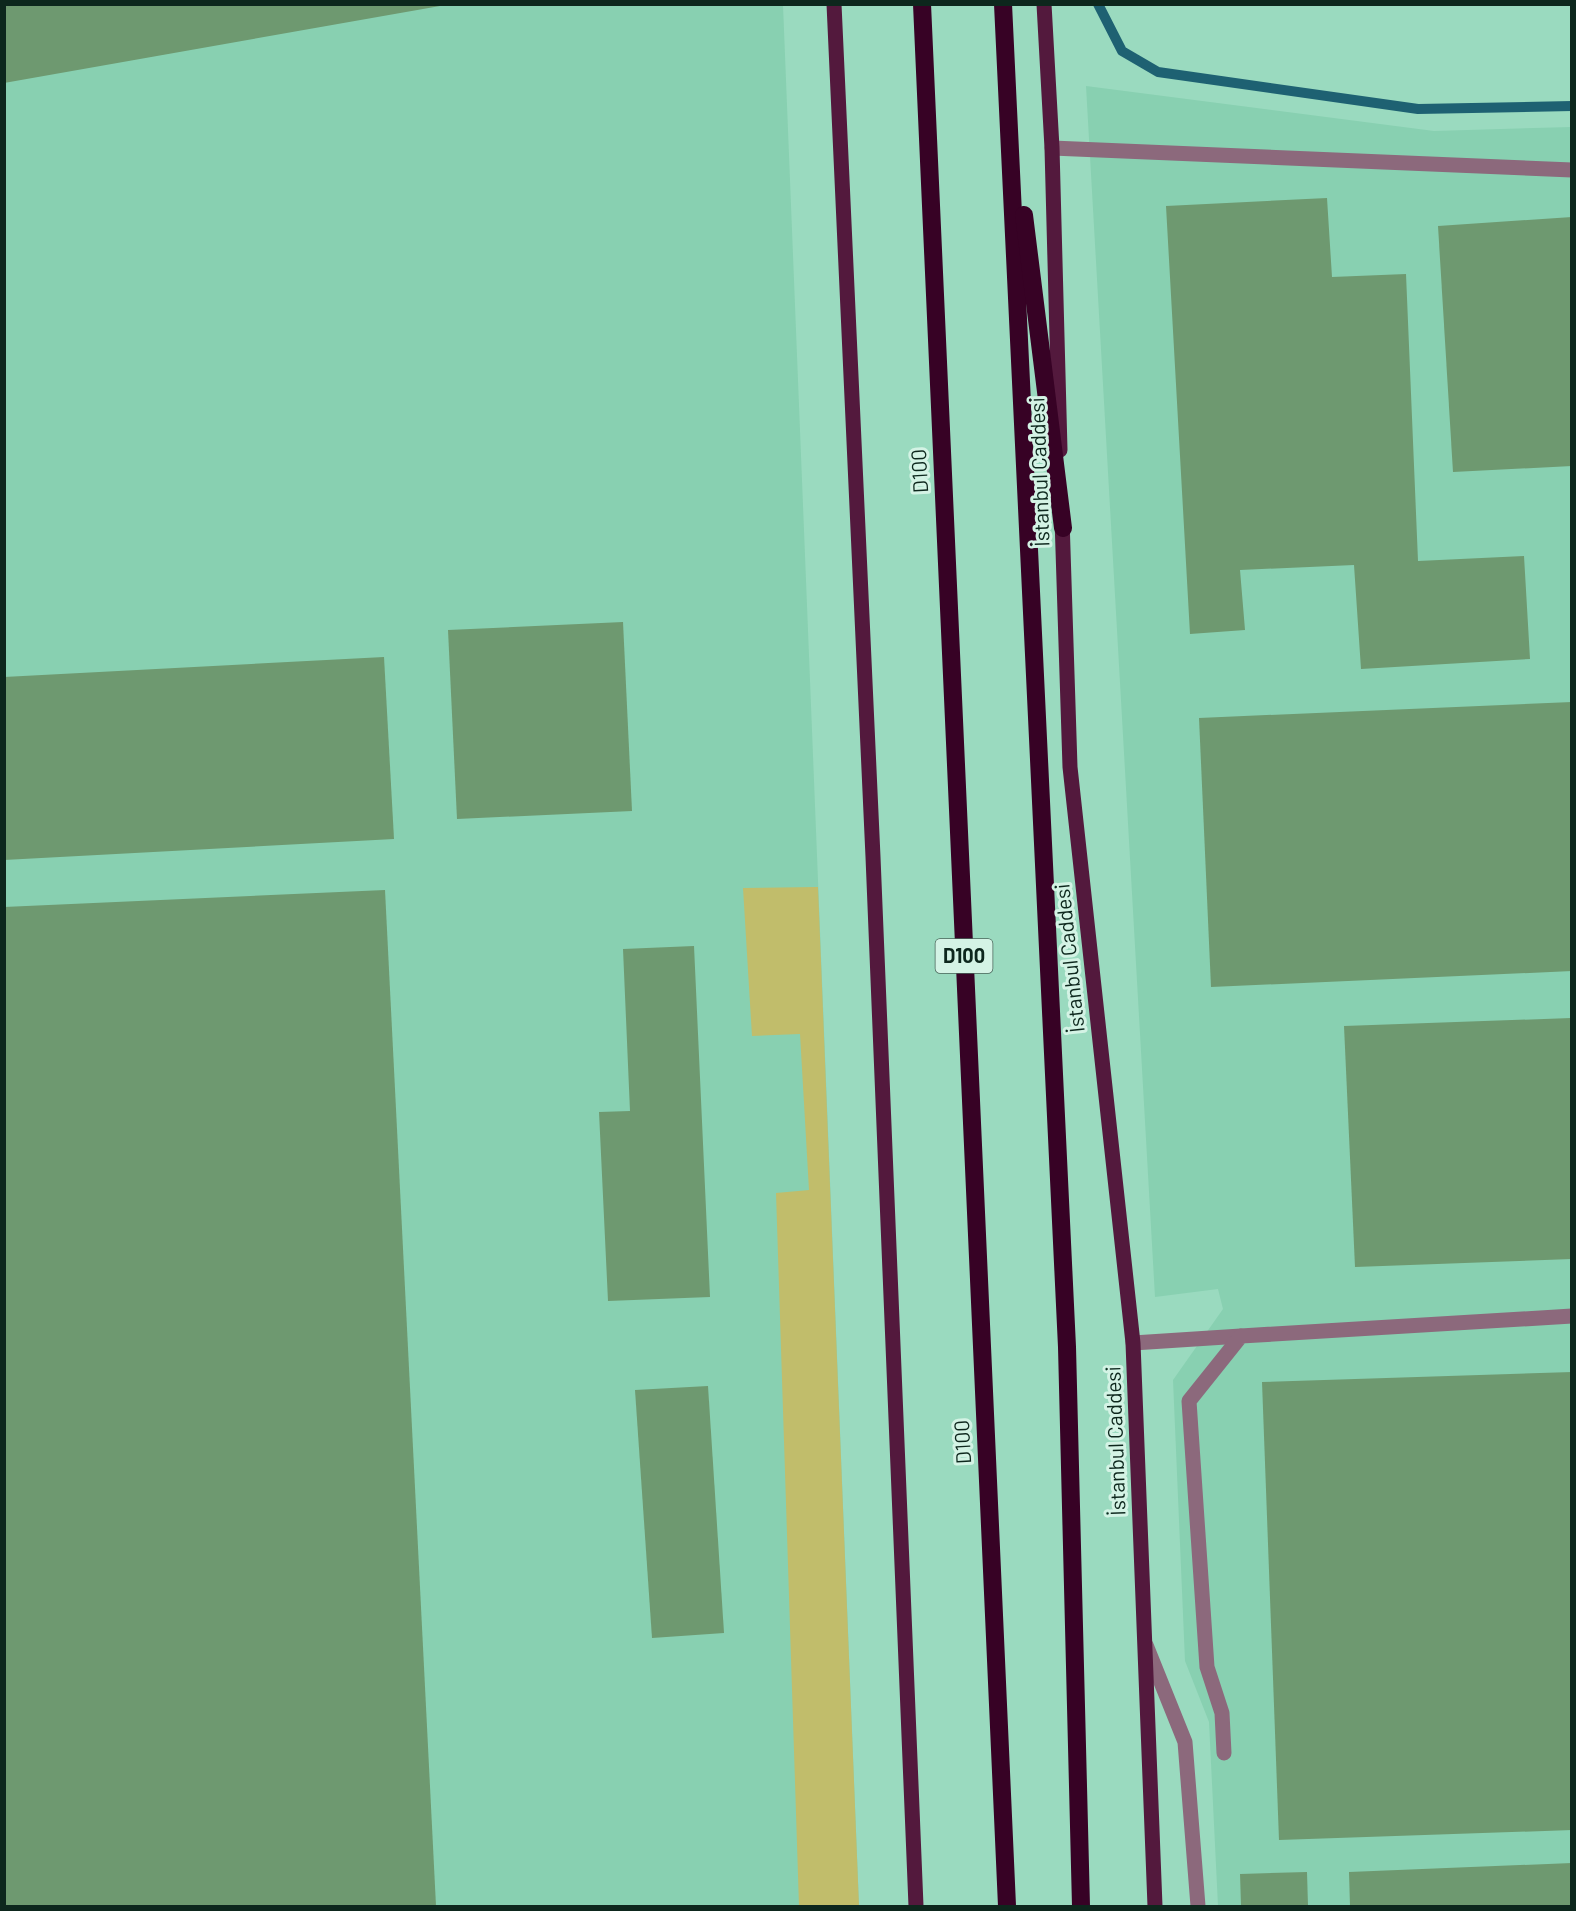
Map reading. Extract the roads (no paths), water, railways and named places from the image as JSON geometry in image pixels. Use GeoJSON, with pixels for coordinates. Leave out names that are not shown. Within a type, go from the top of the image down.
{"type":"FeatureCollection","features":[{"type":"Feature","properties":{"kind":"highway","name":"D100"},"geometry":{"type":"LineString","coordinates":[[922,4],[1006,1906]]}},
{"type":"Feature","properties":{"kind":"highway"},"geometry":{"type":"LineString","coordinates":[[1003,4],[1067,1347],[1081,1906]]}},
{"type":"Feature","properties":{"kind":"highway"},"geometry":{"type":"LineString","coordinates":[[1006,71],[1063,528]]}},
{"type":"Feature","properties":{"kind":"main road"},"geometry":{"type":"LineString","coordinates":[[834,4],[873,857],[916,1906]]}},
{"type":"Feature","properties":{"kind":"main road","name":"İstanbul Caddesi"},"geometry":{"type":"LineString","coordinates":[[1044,4],[1052,148],[1070,767],[1133,1343],[1155,1906]]}},
{"type":"Feature","properties":{"kind":"lane"},"geometry":{"type":"LineString","coordinates":[[1052,148],[1572,170]]}},
{"type":"Feature","properties":{"kind":"lane"},"geometry":{"type":"LineString","coordinates":[[1133,1343],[1572,1316]]}},
{"type":"Feature","properties":{"kind":"lane"},"geometry":{"type":"LineString","coordinates":[[1224,1753],[1222,1713],[1207,1667],[1189,1401],[1241,1336]]}},
{"type":"Feature","properties":{"kind":"lane"},"geometry":{"type":"LineString","coordinates":[[1146,1643],[1185,1742],[1198,1906]]}},
{"type":"Feature","properties":{"kind":"waterway"},"geometry":{"type":"LineString","coordinates":[[1098,4],[1122,51],[1158,72],[1418,109],[1572,106]]}}]}
